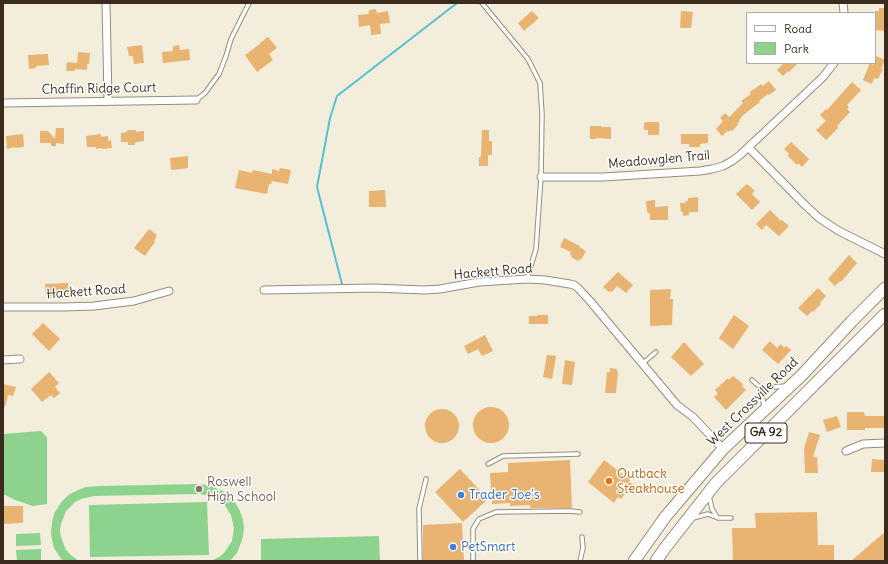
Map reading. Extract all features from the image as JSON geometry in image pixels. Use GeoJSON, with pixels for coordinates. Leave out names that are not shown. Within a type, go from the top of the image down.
{"type":"FeatureCollection","features":[{"type":"Feature","properties":{"kind":"main road","name":"West Crossville Road"},"geometry":{"type":"LineString","coordinates":[[634,561],[666,516],[723,449],[802,375],[852,320],[885,288]]}},
{"type":"Feature","properties":{"kind":"main road","name":"GA 92"},"geometry":{"type":"LineString","coordinates":[[656,561],[716,484],[885,314]]}},
{"type":"Feature","properties":{"kind":"street"},"geometry":{"type":"LineString","coordinates":[[106,3],[108,101]]}},
{"type":"Feature","properties":{"kind":"street","name":"Meadowglen Trail"},"geometry":{"type":"LineString","coordinates":[[541,177],[603,177],[712,169],[723,166],[740,156],[823,77],[833,64]]}},
{"type":"Feature","properties":{"kind":"street","name":"Chaffin Ridge Court"},"geometry":{"type":"LineString","coordinates":[[3,103],[196,100]]}},
{"type":"Feature","properties":{"kind":"street"},"geometry":{"type":"LineString","coordinates":[[748,148],[820,218],[839,231],[885,254]]}},
{"type":"Feature","properties":{"kind":"street","name":"Hackett Road"},"geometry":{"type":"LineString","coordinates":[[264,290],[374,288],[424,290],[440,289],[479,282],[527,279],[545,280],[574,285],[643,363],[677,405],[693,417],[723,449]]}},
{"type":"Feature","properties":{"kind":"street","name":"Hackett Road"},"geometry":{"type":"LineString","coordinates":[[3,307],[94,306],[134,301],[169,291]]}},
{"type":"Feature","properties":{"kind":"street"},"geometry":{"type":"LineString","coordinates":[[3,360],[20,359]]}},
{"type":"Feature","properties":{"kind":"street"},"geometry":{"type":"LineString","coordinates":[[846,451],[863,444],[885,443]]}},
{"type":"Feature","properties":{"kind":"lane"},"geometry":{"type":"LineString","coordinates":[[196,100],[205,93],[220,74],[231,39],[249,3]]}},
{"type":"Feature","properties":{"kind":"lane"},"geometry":{"type":"LineString","coordinates":[[482,3],[528,59],[540,83],[542,114],[541,177],[536,249],[527,279]]}},
{"type":"Feature","properties":{"kind":"lane"},"geometry":{"type":"LineString","coordinates":[[643,363],[656,352]]}},
{"type":"Feature","properties":{"kind":"lane"},"geometry":{"type":"LineString","coordinates":[[752,380],[761,388],[764,410]]}},
{"type":"Feature","properties":{"kind":"lane"},"geometry":{"type":"LineString","coordinates":[[761,388],[791,385]]}},
{"type":"Feature","properties":{"kind":"lane"},"geometry":{"type":"LineString","coordinates":[[488,464],[503,456],[578,454]]}},
{"type":"Feature","properties":{"kind":"lane"},"geometry":{"type":"LineString","coordinates":[[420,561],[419,509],[426,479]]}},
{"type":"Feature","properties":{"kind":"lane"},"geometry":{"type":"LineString","coordinates":[[708,494],[712,509],[718,518]]}},
{"type":"Feature","properties":{"kind":"lane"},"geometry":{"type":"LineString","coordinates":[[473,561],[473,529],[479,519],[496,512],[580,512]]}},
{"type":"Feature","properties":{"kind":"lane"},"geometry":{"type":"LineString","coordinates":[[688,520],[708,514],[718,518],[731,518]]}},
{"type":"Feature","properties":{"kind":"lane"},"geometry":{"type":"LineString","coordinates":[[580,561],[583,548],[582,537]]}},
{"type":"Feature","properties":{"kind":"green space"},"geometry":{"type":"Polygon","coordinates":[[[41,431],[47,437],[47,504],[33,506],[3,494],[3,434],[41,431]]]}},
{"type":"Feature","properties":{"kind":"green space"},"geometry":{"type":"Polygon","coordinates":[[[208,485],[224,492],[236,504],[240,511],[244,528],[243,537],[237,553],[230,561],[211,561],[224,553],[232,541],[234,528],[231,515],[224,504],[218,499],[212,496],[199,494],[94,496],[81,499],[75,502],[66,511],[60,531],[66,550],[79,561],[63,561],[54,548],[51,531],[54,514],[63,500],[78,490],[86,487],[98,486],[208,485]]]}},
{"type":"Feature","properties":{"kind":"green space"},"geometry":{"type":"Polygon","coordinates":[[[207,502],[209,555],[90,557],[89,505],[207,502]]]}},
{"type":"Feature","properties":{"kind":"green space"},"geometry":{"type":"Polygon","coordinates":[[[40,533],[41,545],[16,546],[16,534],[40,533]]]}},
{"type":"Feature","properties":{"kind":"green space"},"geometry":{"type":"Polygon","coordinates":[[[379,536],[380,561],[261,561],[261,539],[379,536]]]}},
{"type":"Feature","properties":{"kind":"green space"},"geometry":{"type":"Polygon","coordinates":[[[41,549],[41,560],[17,561],[16,550],[41,549]]]}},
{"type":"Feature","properties":{"kind":"building"},"geometry":{"type":"Polygon","coordinates":[[[879,8],[885,8],[885,31],[876,30],[875,11],[879,11],[879,8]]]}},
{"type":"Feature","properties":{"kind":"building"},"geometry":{"type":"Polygon","coordinates":[[[376,9],[377,13],[388,11],[390,23],[380,24],[381,34],[371,35],[370,25],[359,27],[358,15],[369,14],[369,10],[376,9]]]}},
{"type":"Feature","properties":{"kind":"building"},"geometry":{"type":"Polygon","coordinates":[[[532,11],[539,18],[524,31],[518,23],[532,11]]]}},
{"type":"Feature","properties":{"kind":"building"},"geometry":{"type":"Polygon","coordinates":[[[681,11],[693,12],[691,28],[680,28],[681,11]]]}},
{"type":"Feature","properties":{"kind":"building"},"geometry":{"type":"Polygon","coordinates":[[[268,37],[277,48],[269,54],[273,60],[257,72],[245,55],[268,37]]]}},
{"type":"Feature","properties":{"kind":"building"},"geometry":{"type":"Polygon","coordinates":[[[142,45],[144,63],[134,64],[133,56],[129,56],[127,47],[142,45]]]}},
{"type":"Feature","properties":{"kind":"building"},"geometry":{"type":"Polygon","coordinates":[[[179,45],[180,50],[189,49],[190,60],[163,63],[162,52],[173,51],[173,46],[179,45]]]}},
{"type":"Feature","properties":{"kind":"building"},"geometry":{"type":"Polygon","coordinates":[[[78,52],[90,53],[87,70],[75,69],[74,71],[66,71],[67,62],[77,63],[78,52]]]}},
{"type":"Feature","properties":{"kind":"building"},"geometry":{"type":"Polygon","coordinates":[[[48,54],[49,65],[36,66],[36,68],[29,69],[28,55],[48,54]]]}},
{"type":"Feature","properties":{"kind":"building"},"geometry":{"type":"Polygon","coordinates":[[[876,56],[885,60],[881,69],[883,69],[878,79],[874,78],[872,84],[863,80],[870,64],[876,64],[876,56]]]}},
{"type":"Feature","properties":{"kind":"building"},"geometry":{"type":"Polygon","coordinates":[[[783,64],[797,64],[783,76],[777,70],[783,64]]]}},
{"type":"Feature","properties":{"kind":"building"},"geometry":{"type":"Polygon","coordinates":[[[769,81],[776,90],[769,95],[768,94],[742,116],[737,124],[738,125],[732,131],[727,131],[722,136],[716,129],[723,121],[720,118],[725,113],[729,117],[743,103],[741,101],[751,94],[750,92],[761,84],[763,86],[769,81]]]}},
{"type":"Feature","properties":{"kind":"building"},"geometry":{"type":"Polygon","coordinates":[[[852,82],[861,90],[847,105],[849,107],[847,109],[850,112],[837,126],[838,128],[826,140],[816,130],[826,121],[820,115],[826,109],[827,110],[852,82]]]}},
{"type":"Feature","properties":{"kind":"building"},"geometry":{"type":"Polygon","coordinates":[[[659,122],[659,135],[648,135],[648,130],[644,130],[644,123],[659,122]]]}},
{"type":"Feature","properties":{"kind":"building"},"geometry":{"type":"Polygon","coordinates":[[[590,126],[611,127],[611,139],[590,139],[590,126]]]}},
{"type":"Feature","properties":{"kind":"building"},"geometry":{"type":"Polygon","coordinates":[[[56,128],[64,128],[64,144],[56,143],[56,146],[51,146],[51,143],[40,143],[40,131],[48,131],[55,139],[56,128]]]}},
{"type":"Feature","properties":{"kind":"building"},"geometry":{"type":"Polygon","coordinates":[[[127,130],[136,130],[136,132],[144,131],[144,141],[135,142],[135,145],[128,145],[128,142],[121,142],[121,133],[127,132],[127,130]]]}},
{"type":"Feature","properties":{"kind":"building"},"geometry":{"type":"Polygon","coordinates":[[[482,130],[489,130],[489,141],[492,141],[492,155],[488,155],[488,166],[479,166],[479,157],[481,157],[482,130]]]}},
{"type":"Feature","properties":{"kind":"building"},"geometry":{"type":"Polygon","coordinates":[[[23,134],[24,147],[7,149],[6,136],[23,134]]]}},
{"type":"Feature","properties":{"kind":"building"},"geometry":{"type":"Polygon","coordinates":[[[101,134],[101,137],[108,136],[108,141],[111,140],[112,148],[96,149],[96,147],[87,147],[86,136],[101,134]]]}},
{"type":"Feature","properties":{"kind":"building"},"geometry":{"type":"Polygon","coordinates":[[[681,134],[708,134],[708,143],[700,144],[700,147],[689,147],[689,144],[681,144],[681,134]]]}},
{"type":"Feature","properties":{"kind":"building"},"geometry":{"type":"Polygon","coordinates":[[[791,142],[809,159],[802,167],[798,163],[797,165],[788,156],[789,154],[784,149],[791,142]]]}},
{"type":"Feature","properties":{"kind":"building"},"geometry":{"type":"Polygon","coordinates":[[[188,156],[188,168],[171,170],[170,158],[188,156]]]}},
{"type":"Feature","properties":{"kind":"building"},"geometry":{"type":"Polygon","coordinates":[[[280,168],[291,170],[288,184],[272,181],[271,184],[269,184],[267,194],[235,188],[239,170],[252,173],[253,170],[272,174],[272,169],[279,171],[280,168]]]}},
{"type":"Feature","properties":{"kind":"building"},"geometry":{"type":"Polygon","coordinates":[[[747,184],[755,191],[752,194],[760,202],[752,210],[736,194],[747,184]]]}},
{"type":"Feature","properties":{"kind":"building"},"geometry":{"type":"Polygon","coordinates":[[[385,190],[386,207],[369,207],[369,191],[385,190]]]}},
{"type":"Feature","properties":{"kind":"building"},"geometry":{"type":"Polygon","coordinates":[[[698,197],[698,212],[689,212],[689,215],[683,216],[680,203],[686,203],[685,201],[688,201],[688,198],[698,197]]]}},
{"type":"Feature","properties":{"kind":"building"},"geometry":{"type":"Polygon","coordinates":[[[655,200],[655,207],[668,206],[668,220],[650,220],[650,214],[647,212],[646,201],[655,200]]]}},
{"type":"Feature","properties":{"kind":"building"},"geometry":{"type":"Polygon","coordinates":[[[770,210],[781,221],[782,220],[789,226],[779,236],[766,225],[762,230],[756,224],[770,210]]]}},
{"type":"Feature","properties":{"kind":"building"},"geometry":{"type":"Polygon","coordinates":[[[149,229],[157,235],[154,241],[155,242],[145,256],[134,248],[149,229]]]}},
{"type":"Feature","properties":{"kind":"building"},"geometry":{"type":"Polygon","coordinates":[[[564,238],[580,246],[579,247],[586,251],[581,260],[579,259],[578,261],[571,257],[571,252],[560,247],[564,238]]]}},
{"type":"Feature","properties":{"kind":"building"},"geometry":{"type":"Polygon","coordinates":[[[849,255],[857,263],[841,282],[840,281],[835,286],[828,279],[849,255]]]}},
{"type":"Feature","properties":{"kind":"building"},"geometry":{"type":"Polygon","coordinates":[[[618,272],[633,285],[626,293],[617,286],[612,292],[609,292],[603,287],[618,272]]]}},
{"type":"Feature","properties":{"kind":"building"},"geometry":{"type":"Polygon","coordinates":[[[68,283],[69,296],[46,297],[45,284],[68,283]]]}},
{"type":"Feature","properties":{"kind":"building"},"geometry":{"type":"Polygon","coordinates":[[[818,288],[826,296],[820,303],[821,304],[807,316],[798,308],[818,288]]]}},
{"type":"Feature","properties":{"kind":"building"},"geometry":{"type":"Polygon","coordinates":[[[671,289],[670,299],[673,299],[672,325],[650,326],[650,290],[671,289]]]}},
{"type":"Feature","properties":{"kind":"building"},"geometry":{"type":"Polygon","coordinates":[[[548,315],[548,324],[529,324],[529,316],[548,315]]]}},
{"type":"Feature","properties":{"kind":"building"},"geometry":{"type":"Polygon","coordinates":[[[734,315],[749,326],[733,349],[719,338],[734,315]]]}},
{"type":"Feature","properties":{"kind":"building"},"geometry":{"type":"Polygon","coordinates":[[[43,323],[60,339],[49,351],[32,334],[43,323]]]}},
{"type":"Feature","properties":{"kind":"building"},"geometry":{"type":"Polygon","coordinates":[[[485,335],[493,351],[482,356],[478,349],[468,354],[464,346],[485,335]]]}},
{"type":"Feature","properties":{"kind":"building"},"geometry":{"type":"Polygon","coordinates":[[[770,341],[777,348],[781,344],[784,348],[786,346],[791,350],[778,364],[762,350],[770,341]]]}},
{"type":"Feature","properties":{"kind":"building"},"geometry":{"type":"Polygon","coordinates":[[[684,342],[704,364],[691,376],[671,357],[684,342]]]}},
{"type":"Feature","properties":{"kind":"building"},"geometry":{"type":"Polygon","coordinates":[[[547,355],[556,356],[552,379],[543,377],[547,355]]]}},
{"type":"Feature","properties":{"kind":"building"},"geometry":{"type":"Polygon","coordinates":[[[565,360],[575,362],[572,385],[562,384],[565,360]]]}},
{"type":"Feature","properties":{"kind":"building"},"geometry":{"type":"Polygon","coordinates":[[[610,368],[617,369],[618,372],[616,393],[605,393],[607,372],[610,372],[610,368]]]}},
{"type":"Feature","properties":{"kind":"building"},"geometry":{"type":"Polygon","coordinates":[[[49,372],[59,383],[55,387],[60,393],[54,398],[51,395],[42,402],[31,389],[49,372]]]}},
{"type":"Feature","properties":{"kind":"building"},"geometry":{"type":"Polygon","coordinates":[[[733,376],[743,384],[742,386],[746,390],[726,410],[714,397],[718,394],[715,390],[728,378],[729,380],[733,376]]]}},
{"type":"Feature","properties":{"kind":"building"},"geometry":{"type":"Polygon","coordinates":[[[3,384],[16,387],[13,396],[8,395],[5,407],[3,406],[3,384]]]}},
{"type":"Feature","properties":{"kind":"building"},"geometry":{"type":"Polygon","coordinates":[[[491,407],[501,410],[506,415],[509,425],[506,435],[501,440],[491,443],[481,440],[476,435],[473,425],[476,415],[481,410],[491,407]]]}},
{"type":"Feature","properties":{"kind":"building"},"geometry":{"type":"Polygon","coordinates":[[[439,409],[445,409],[454,414],[458,420],[458,432],[454,438],[445,443],[439,443],[430,438],[425,429],[425,423],[430,414],[439,409]]]}},
{"type":"Feature","properties":{"kind":"building"},"geometry":{"type":"Polygon","coordinates":[[[847,412],[864,412],[865,416],[884,416],[884,428],[847,430],[847,412]]]}},
{"type":"Feature","properties":{"kind":"building"},"geometry":{"type":"Polygon","coordinates":[[[837,416],[841,427],[827,432],[823,420],[837,416]]]}},
{"type":"Feature","properties":{"kind":"building"},"geometry":{"type":"Polygon","coordinates":[[[809,432],[820,435],[813,457],[817,457],[818,473],[805,473],[804,449],[809,432]]]}},
{"type":"Feature","properties":{"kind":"building"},"geometry":{"type":"Polygon","coordinates":[[[872,459],[885,460],[885,472],[871,472],[872,459]]]}},
{"type":"Feature","properties":{"kind":"building"},"geometry":{"type":"Polygon","coordinates":[[[570,460],[572,508],[530,508],[530,505],[510,506],[510,503],[492,504],[490,473],[508,472],[508,463],[570,460]]]}},
{"type":"Feature","properties":{"kind":"building","name":"Outback Steakhouse"},"geometry":{"type":"Polygon","coordinates":[[[604,460],[631,480],[628,482],[633,484],[621,499],[618,497],[614,503],[588,482],[604,460]]]}},
{"type":"Feature","properties":{"kind":"building","name":"Trader Joe's"},"geometry":{"type":"Polygon","coordinates":[[[460,469],[488,499],[463,522],[435,492],[460,469]]]}},
{"type":"Feature","properties":{"kind":"building"},"geometry":{"type":"Polygon","coordinates":[[[3,506],[23,506],[23,523],[3,524],[3,506]]]}},
{"type":"Feature","properties":{"kind":"building"},"geometry":{"type":"Polygon","coordinates":[[[817,512],[818,545],[834,545],[834,561],[733,561],[732,528],[756,528],[755,513],[817,512]]]}},
{"type":"Feature","properties":{"kind":"building"},"geometry":{"type":"Polygon","coordinates":[[[462,523],[464,561],[423,561],[423,525],[462,523]]]}},
{"type":"Feature","properties":{"kind":"building"},"geometry":{"type":"Polygon","coordinates":[[[885,532],[885,561],[851,561],[885,532]]]}},
{"type":"Feature","properties":{"kind":"waterway"},"geometry":{"type":"LineString","coordinates":[[342,284],[317,187],[330,118],[337,96],[457,3]]}},
{"type":"Feature","properties":{"kind":"place","name":"Outback Steakhouse"},"geometry":{"type":"Point","coordinates":[609,481]}},
{"type":"Feature","properties":{"kind":"place","name":"Roswell High School"},"geometry":{"type":"Point","coordinates":[199,489]}},
{"type":"Feature","properties":{"kind":"place","name":"Trader Joe's"},"geometry":{"type":"Point","coordinates":[461,495]}},
{"type":"Feature","properties":{"kind":"place","name":"PetSmart"},"geometry":{"type":"Point","coordinates":[453,547]}}]}
